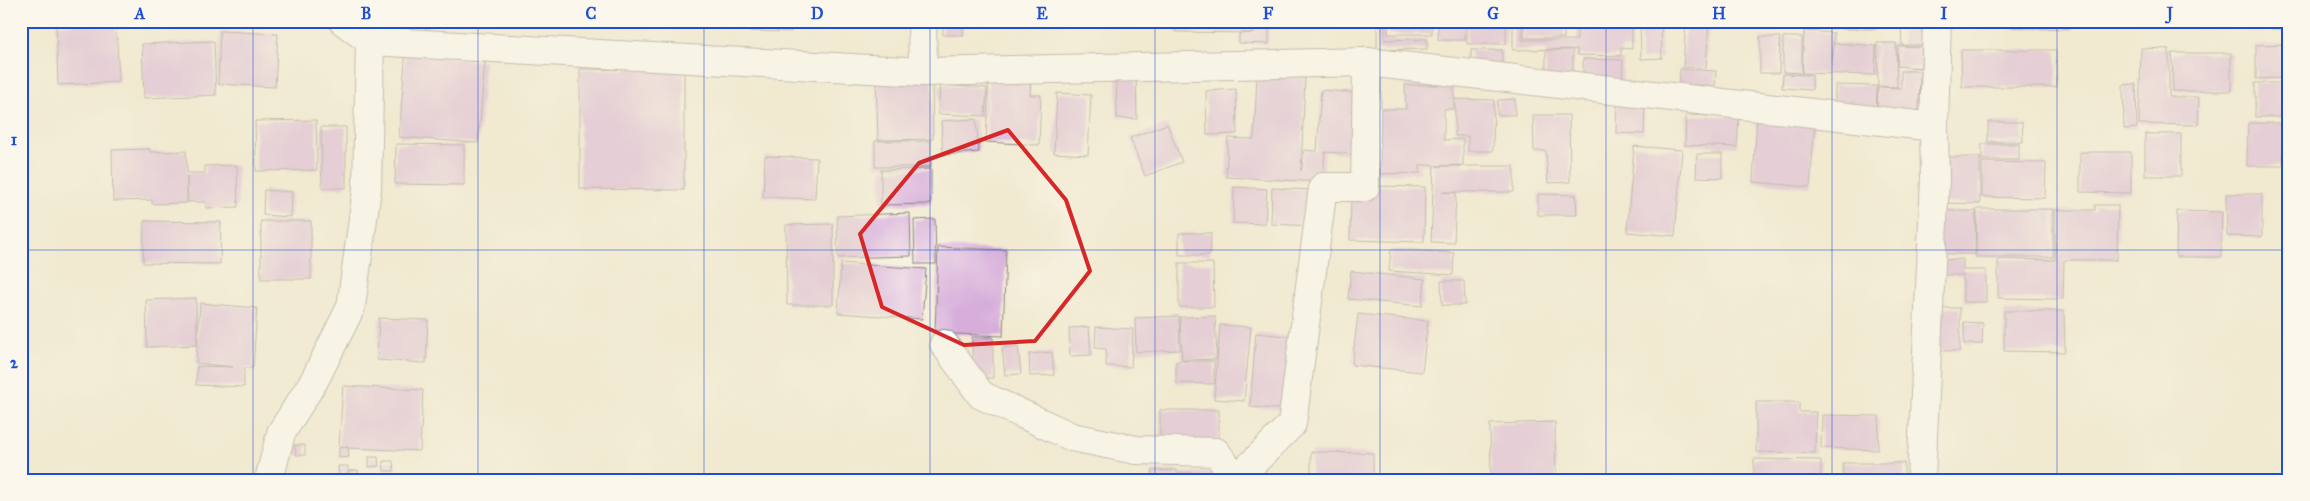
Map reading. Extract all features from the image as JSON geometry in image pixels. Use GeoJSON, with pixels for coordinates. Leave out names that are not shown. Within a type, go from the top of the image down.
{"type":"FeatureCollection","features":[{"type":"Feature","properties":{"kind":"street"},"geometry":{"type":"LineString","coordinates":[[342,21],[370,41],[923,72],[1367,62],[1934,127]]}},
{"type":"Feature","properties":{"kind":"street"},"geometry":{"type":"LineString","coordinates":[[922,21],[923,72]]}},
{"type":"Feature","properties":{"kind":"street"},"geometry":{"type":"LineString","coordinates":[[1921,480],[1936,179],[1934,127],[1937,21]]}},
{"type":"Feature","properties":{"kind":"street"},"geometry":{"type":"LineString","coordinates":[[269,480],[281,433],[315,379],[351,307],[367,189],[370,41]]}},
{"type":"Feature","properties":{"kind":"street"},"geometry":{"type":"LineString","coordinates":[[944,344],[981,395],[1072,436],[1136,450],[1216,452],[1237,479],[1292,424],[1323,187],[1364,187],[1367,62]]}},
{"type":"Feature","properties":{"kind":"highlighted area"},"geometry":{"type":"Polygon","coordinates":[[[1008,130],[1066,200],[1090,271],[1035,341],[964,345],[882,307],[860,234],[919,163],[1008,130]]]}},
{"type":"Feature","properties":{"kind":"building"},"geometry":{"type":"Polygon","coordinates":[[[601,21],[639,21],[639,24],[601,26],[601,21]]]}},
{"type":"Feature","properties":{"kind":"building"},"geometry":{"type":"Polygon","coordinates":[[[748,21],[792,21],[791,32],[748,31],[748,21]]]}},
{"type":"Feature","properties":{"kind":"building"},"geometry":{"type":"Polygon","coordinates":[[[943,21],[963,21],[963,35],[943,35],[943,21]]]}},
{"type":"Feature","properties":{"kind":"building"},"geometry":{"type":"Polygon","coordinates":[[[1176,21],[1269,21],[1269,44],[1239,43],[1239,34],[1254,33],[1175,32],[1176,21]]]}},
{"type":"Feature","properties":{"kind":"building"},"geometry":{"type":"Polygon","coordinates":[[[1377,21],[1385,21],[1385,40],[1427,39],[1427,49],[1377,50],[1377,21]]]}},
{"type":"Feature","properties":{"kind":"building"},"geometry":{"type":"Polygon","coordinates":[[[1388,21],[1432,21],[1432,34],[1388,34],[1388,21]]]}},
{"type":"Feature","properties":{"kind":"building"},"geometry":{"type":"Polygon","coordinates":[[[1438,21],[1465,21],[1465,40],[1438,40],[1438,21]]]}},
{"type":"Feature","properties":{"kind":"building"},"geometry":{"type":"Polygon","coordinates":[[[1467,21],[1506,21],[1506,44],[1467,44],[1467,21]]]}},
{"type":"Feature","properties":{"kind":"building"},"geometry":{"type":"Polygon","coordinates":[[[1513,21],[1522,21],[1522,40],[1577,40],[1577,21],[1632,21],[1632,49],[1621,48],[1621,56],[1577,55],[1577,49],[1513,50],[1513,21]]]}},
{"type":"Feature","properties":{"kind":"building"},"geometry":{"type":"Polygon","coordinates":[[[1524,21],[1564,21],[1564,38],[1524,38],[1524,21]]]}},
{"type":"Feature","properties":{"kind":"building"},"geometry":{"type":"Polygon","coordinates":[[[1640,21],[1661,21],[1662,58],[1641,59],[1640,21]]]}},
{"type":"Feature","properties":{"kind":"building"},"geometry":{"type":"Polygon","coordinates":[[[1686,21],[1709,21],[1706,68],[1683,67],[1686,21]]]}},
{"type":"Feature","properties":{"kind":"building"},"geometry":{"type":"Polygon","coordinates":[[[1786,21],[1838,21],[1838,28],[1786,28],[1786,21]]]}},
{"type":"Feature","properties":{"kind":"building"},"geometry":{"type":"Polygon","coordinates":[[[1842,21],[1876,21],[1876,29],[1842,29],[1842,21]]]}},
{"type":"Feature","properties":{"kind":"building"},"geometry":{"type":"Polygon","coordinates":[[[1954,21],[2071,21],[2071,29],[1954,26],[1954,21]]]}},
{"type":"Feature","properties":{"kind":"building"},"geometry":{"type":"Polygon","coordinates":[[[2207,21],[2252,21],[2252,26],[2207,25],[2207,21]]]}},
{"type":"Feature","properties":{"kind":"building"},"geometry":{"type":"Polygon","coordinates":[[[2273,21],[2289,21],[2289,29],[2272,29],[2273,21]]]}},
{"type":"Feature","properties":{"kind":"building"},"geometry":{"type":"Polygon","coordinates":[[[116,22],[119,82],[58,85],[56,25],[116,22]]]}},
{"type":"Feature","properties":{"kind":"building"},"geometry":{"type":"Polygon","coordinates":[[[1924,25],[1924,45],[1902,45],[1901,26],[1924,25]]]}},
{"type":"Feature","properties":{"kind":"building"},"geometry":{"type":"Polygon","coordinates":[[[220,31],[278,34],[275,87],[218,84],[220,31]]]}},
{"type":"Feature","properties":{"kind":"building"},"geometry":{"type":"Polygon","coordinates":[[[1804,31],[1834,33],[1832,66],[1834,43],[1876,46],[1875,75],[1802,73],[1804,31]]]}},
{"type":"Feature","properties":{"kind":"building"},"geometry":{"type":"Polygon","coordinates":[[[1760,37],[1780,37],[1779,73],[1760,73],[1760,37]]]}},
{"type":"Feature","properties":{"kind":"building"},"geometry":{"type":"Polygon","coordinates":[[[1783,37],[1802,37],[1802,73],[1783,72],[1783,37]]]}},
{"type":"Feature","properties":{"kind":"building"},"geometry":{"type":"Polygon","coordinates":[[[214,41],[216,95],[144,98],[142,44],[214,41]]]}},
{"type":"Feature","properties":{"kind":"building"},"geometry":{"type":"Polygon","coordinates":[[[1877,43],[1896,43],[1897,87],[1878,86],[1877,43]]]}},
{"type":"Feature","properties":{"kind":"building"},"geometry":{"type":"Polygon","coordinates":[[[2289,44],[2289,78],[2256,79],[2256,45],[2289,44]]]}},
{"type":"Feature","properties":{"kind":"building"},"geometry":{"type":"Polygon","coordinates":[[[1898,46],[1922,47],[1921,68],[1897,66],[1898,46]]]}},
{"type":"Feature","properties":{"kind":"building"},"geometry":{"type":"Polygon","coordinates":[[[406,47],[451,59],[485,62],[478,143],[399,137],[406,47]]]}},
{"type":"Feature","properties":{"kind":"building"},"geometry":{"type":"Polygon","coordinates":[[[2141,48],[2169,49],[2169,97],[2199,97],[2198,125],[2139,124],[2141,48]]]}},
{"type":"Feature","properties":{"kind":"building"},"geometry":{"type":"Polygon","coordinates":[[[1471,50],[1502,50],[1502,72],[1471,72],[1471,50]]]}},
{"type":"Feature","properties":{"kind":"building"},"geometry":{"type":"Polygon","coordinates":[[[1546,50],[1573,50],[1573,82],[1546,82],[1546,50]]]}},
{"type":"Feature","properties":{"kind":"building"},"geometry":{"type":"Polygon","coordinates":[[[1961,50],[2056,50],[2057,87],[1962,87],[1961,50]]]}},
{"type":"Feature","properties":{"kind":"building"},"geometry":{"type":"Polygon","coordinates":[[[2172,53],[2231,53],[2231,91],[2173,91],[2172,53]]]}},
{"type":"Feature","properties":{"kind":"building"},"geometry":{"type":"Polygon","coordinates":[[[1583,59],[1623,60],[1622,85],[1583,85],[1583,59]]]}},
{"type":"Feature","properties":{"kind":"building"},"geometry":{"type":"Polygon","coordinates":[[[580,69],[684,70],[684,190],[580,189],[580,69]]]}},
{"type":"Feature","properties":{"kind":"building"},"geometry":{"type":"Polygon","coordinates":[[[1680,69],[1716,71],[1715,86],[1679,84],[1680,69]]]}},
{"type":"Feature","properties":{"kind":"building"},"geometry":{"type":"Polygon","coordinates":[[[1901,71],[1920,71],[1919,112],[1877,112],[1878,87],[1901,88],[1901,71]]]}},
{"type":"Feature","properties":{"kind":"building"},"geometry":{"type":"Polygon","coordinates":[[[1116,72],[1136,72],[1137,119],[1117,118],[1116,72]]]}},
{"type":"Feature","properties":{"kind":"building"},"geometry":{"type":"Polygon","coordinates":[[[989,74],[1031,75],[1030,95],[1041,95],[1039,145],[986,142],[989,74]]]}},
{"type":"Feature","properties":{"kind":"building"},"geometry":{"type":"Polygon","coordinates":[[[1783,74],[1812,75],[1812,90],[1782,88],[1783,74]]]}},
{"type":"Feature","properties":{"kind":"building"},"geometry":{"type":"Polygon","coordinates":[[[932,76],[933,139],[878,140],[876,77],[932,76]]]}},
{"type":"Feature","properties":{"kind":"building"},"geometry":{"type":"Polygon","coordinates":[[[1257,76],[1305,78],[1301,171],[1304,150],[1317,151],[1321,90],[1360,93],[1356,154],[1325,152],[1323,182],[1226,177],[1228,138],[1254,139],[1257,76]]]}},
{"type":"Feature","properties":{"kind":"building"},"geometry":{"type":"Polygon","coordinates":[[[2255,83],[2289,83],[2289,117],[2255,117],[2255,83]]]}},
{"type":"Feature","properties":{"kind":"building"},"geometry":{"type":"Polygon","coordinates":[[[2136,84],[2137,128],[2124,129],[2123,85],[2136,84]]]}},
{"type":"Feature","properties":{"kind":"building"},"geometry":{"type":"Polygon","coordinates":[[[940,85],[987,88],[985,116],[938,114],[940,85]]]}},
{"type":"Feature","properties":{"kind":"building"},"geometry":{"type":"Polygon","coordinates":[[[1405,85],[1454,85],[1454,109],[1444,109],[1444,140],[1463,139],[1463,165],[1436,166],[1514,166],[1514,192],[1442,192],[1456,193],[1454,243],[1431,242],[1434,165],[1420,165],[1420,173],[1375,174],[1375,109],[1406,109],[1405,85]]]}},
{"type":"Feature","properties":{"kind":"building"},"geometry":{"type":"Polygon","coordinates":[[[1835,85],[1877,86],[1876,112],[1835,111],[1835,85]]]}},
{"type":"Feature","properties":{"kind":"building"},"geometry":{"type":"Polygon","coordinates":[[[1236,89],[1237,134],[1207,135],[1206,91],[1236,89]]]}},
{"type":"Feature","properties":{"kind":"building"},"geometry":{"type":"Polygon","coordinates":[[[1057,93],[1091,95],[1088,155],[1054,153],[1057,93]]]}},
{"type":"Feature","properties":{"kind":"building"},"geometry":{"type":"Polygon","coordinates":[[[1455,99],[1494,100],[1493,151],[1468,151],[1468,136],[1455,136],[1455,99]]]}},
{"type":"Feature","properties":{"kind":"building"},"geometry":{"type":"Polygon","coordinates":[[[1515,99],[1515,115],[1497,115],[1498,100],[1515,99]]]}},
{"type":"Feature","properties":{"kind":"building"},"geometry":{"type":"Polygon","coordinates":[[[1617,103],[1645,104],[1644,134],[1616,133],[1617,103]]]}},
{"type":"Feature","properties":{"kind":"building"},"geometry":{"type":"Polygon","coordinates":[[[1533,115],[1569,115],[1570,182],[1548,183],[1546,151],[1534,151],[1533,115]]]}},
{"type":"Feature","properties":{"kind":"building"},"geometry":{"type":"Polygon","coordinates":[[[1686,115],[1739,117],[1737,147],[1685,145],[1686,115]]]}},
{"type":"Feature","properties":{"kind":"building"},"geometry":{"type":"Polygon","coordinates":[[[1757,116],[1815,121],[1810,187],[1753,182],[1757,116]]]}},
{"type":"Feature","properties":{"kind":"building"},"geometry":{"type":"Polygon","coordinates":[[[976,119],[979,152],[943,155],[941,121],[976,119]]]}},
{"type":"Feature","properties":{"kind":"building"},"geometry":{"type":"Polygon","coordinates":[[[316,120],[317,170],[256,171],[255,121],[316,120]]]}},
{"type":"Feature","properties":{"kind":"building"},"geometry":{"type":"Polygon","coordinates":[[[1988,122],[2022,122],[2023,142],[1988,142],[1988,122]]]}},
{"type":"Feature","properties":{"kind":"building"},"geometry":{"type":"Polygon","coordinates":[[[2248,123],[2284,123],[2283,166],[2247,166],[2248,123]]]}},
{"type":"Feature","properties":{"kind":"building"},"geometry":{"type":"Polygon","coordinates":[[[1167,124],[1182,162],[1145,176],[1130,138],[1167,124]]]}},
{"type":"Feature","properties":{"kind":"building"},"geometry":{"type":"Polygon","coordinates":[[[321,127],[346,127],[346,188],[322,188],[321,127]]]}},
{"type":"Feature","properties":{"kind":"building"},"geometry":{"type":"Polygon","coordinates":[[[2145,134],[2181,134],[2181,176],[2145,176],[2145,134]]]}},
{"type":"Feature","properties":{"kind":"building"},"geometry":{"type":"Polygon","coordinates":[[[875,141],[931,141],[931,167],[875,167],[875,141]]]}},
{"type":"Feature","properties":{"kind":"building"},"geometry":{"type":"Polygon","coordinates":[[[396,144],[464,145],[464,185],[395,184],[396,144]]]}},
{"type":"Feature","properties":{"kind":"building"},"geometry":{"type":"Polygon","coordinates":[[[1982,144],[2019,144],[2019,160],[1982,160],[1982,144]]]}},
{"type":"Feature","properties":{"kind":"building"},"geometry":{"type":"Polygon","coordinates":[[[1634,146],[1682,150],[1675,236],[1627,232],[1634,146]]]}},
{"type":"Feature","properties":{"kind":"building"},"geometry":{"type":"Polygon","coordinates":[[[150,149],[150,152],[186,151],[187,173],[205,173],[205,166],[237,165],[238,207],[206,208],[206,202],[188,202],[187,177],[187,203],[152,204],[152,200],[113,201],[112,150],[150,149]]]}},
{"type":"Feature","properties":{"kind":"building"},"geometry":{"type":"Polygon","coordinates":[[[2080,152],[2131,152],[2131,193],[2080,192],[2080,152]]]}},
{"type":"Feature","properties":{"kind":"building"},"geometry":{"type":"Polygon","coordinates":[[[1697,154],[1722,154],[1722,178],[1696,177],[1697,154]]]}},
{"type":"Feature","properties":{"kind":"building"},"geometry":{"type":"Polygon","coordinates":[[[765,156],[817,158],[815,199],[763,197],[765,156]]]}},
{"type":"Feature","properties":{"kind":"building"},"geometry":{"type":"Polygon","coordinates":[[[1945,157],[1980,157],[1980,204],[1944,203],[1945,157]]]}},
{"type":"Feature","properties":{"kind":"building"},"geometry":{"type":"Polygon","coordinates":[[[1982,162],[2046,163],[2045,198],[1982,197],[1982,162]]]}},
{"type":"Feature","properties":{"kind":"building"},"geometry":{"type":"Polygon","coordinates":[[[931,169],[931,204],[881,205],[881,170],[931,169]]]}},
{"type":"Feature","properties":{"kind":"building"},"geometry":{"type":"Polygon","coordinates":[[[1369,186],[1425,187],[1424,242],[1350,240],[1351,199],[1369,186]]]}},
{"type":"Feature","properties":{"kind":"building"},"geometry":{"type":"Polygon","coordinates":[[[1234,187],[1267,189],[1265,224],[1233,223],[1234,187]]]}},
{"type":"Feature","properties":{"kind":"building"},"geometry":{"type":"Polygon","coordinates":[[[1272,188],[1311,190],[1310,226],[1271,224],[1272,188]]]}},
{"type":"Feature","properties":{"kind":"building"},"geometry":{"type":"Polygon","coordinates":[[[264,190],[292,192],[291,217],[263,215],[264,190]]]}},
{"type":"Feature","properties":{"kind":"building"},"geometry":{"type":"Polygon","coordinates":[[[1538,194],[1576,195],[1577,215],[1538,215],[1538,194]]]}},
{"type":"Feature","properties":{"kind":"building"},"geometry":{"type":"Polygon","coordinates":[[[2226,194],[2262,194],[2262,237],[2227,236],[2226,194]]]}},
{"type":"Feature","properties":{"kind":"building"},"geometry":{"type":"Polygon","coordinates":[[[2095,205],[2118,205],[2117,260],[2064,260],[2063,299],[1998,298],[1998,259],[2055,260],[2055,210],[2095,210],[2095,205]]]}},
{"type":"Feature","properties":{"kind":"building"},"geometry":{"type":"Polygon","coordinates":[[[1977,209],[2053,209],[2053,257],[1976,257],[1977,209]]]}},
{"type":"Feature","properties":{"kind":"building"},"geometry":{"type":"Polygon","coordinates":[[[1939,211],[1976,211],[1975,254],[1939,254],[1939,211]]]}},
{"type":"Feature","properties":{"kind":"building"},"geometry":{"type":"Polygon","coordinates":[[[2177,211],[2222,212],[2221,257],[2176,257],[2177,211]]]}},
{"type":"Feature","properties":{"kind":"building"},"geometry":{"type":"Polygon","coordinates":[[[910,213],[911,256],[838,258],[837,216],[910,213]]]}},
{"type":"Feature","properties":{"kind":"building"},"geometry":{"type":"Polygon","coordinates":[[[935,219],[936,264],[915,264],[914,220],[935,219]]]}},
{"type":"Feature","properties":{"kind":"building"},"geometry":{"type":"Polygon","coordinates":[[[144,221],[221,222],[220,264],[143,263],[144,221]]]}},
{"type":"Feature","properties":{"kind":"building"},"geometry":{"type":"Polygon","coordinates":[[[261,221],[311,221],[311,279],[261,279],[261,221]]]}},
{"type":"Feature","properties":{"kind":"building"},"geometry":{"type":"Polygon","coordinates":[[[833,224],[833,305],[787,305],[786,225],[833,224]]]}},
{"type":"Feature","properties":{"kind":"building"},"geometry":{"type":"Polygon","coordinates":[[[1179,233],[1211,233],[1210,255],[1179,255],[1179,233]]]}},
{"type":"Feature","properties":{"kind":"building"},"geometry":{"type":"Polygon","coordinates":[[[938,247],[1006,250],[1003,336],[935,333],[938,247]]]}},
{"type":"Feature","properties":{"kind":"building"},"geometry":{"type":"Polygon","coordinates":[[[1391,249],[1454,253],[1453,275],[1389,271],[1391,249]]]}},
{"type":"Feature","properties":{"kind":"building"},"geometry":{"type":"Polygon","coordinates":[[[1963,259],[1963,270],[1986,270],[1986,302],[1963,302],[1963,275],[1938,275],[1938,260],[1963,259]]]}},
{"type":"Feature","properties":{"kind":"building"},"geometry":{"type":"Polygon","coordinates":[[[841,263],[926,269],[922,319],[838,313],[841,263]]]}},
{"type":"Feature","properties":{"kind":"building"},"geometry":{"type":"Polygon","coordinates":[[[1179,263],[1213,263],[1214,307],[1179,307],[1179,263]]]}},
{"type":"Feature","properties":{"kind":"building"},"geometry":{"type":"Polygon","coordinates":[[[1351,271],[1425,279],[1422,306],[1348,299],[1351,271]]]}},
{"type":"Feature","properties":{"kind":"building"},"geometry":{"type":"Polygon","coordinates":[[[1441,281],[1464,281],[1465,305],[1442,305],[1441,281]]]}},
{"type":"Feature","properties":{"kind":"building"},"geometry":{"type":"Polygon","coordinates":[[[196,298],[197,345],[147,347],[146,300],[196,298]]]}},
{"type":"Feature","properties":{"kind":"building"},"geometry":{"type":"Polygon","coordinates":[[[200,303],[257,308],[253,368],[244,368],[244,387],[196,385],[197,366],[233,367],[196,363],[200,303]]]}},
{"type":"Feature","properties":{"kind":"building"},"geometry":{"type":"Polygon","coordinates":[[[1930,308],[1960,308],[1960,351],[1930,351],[1930,308]]]}},
{"type":"Feature","properties":{"kind":"building"},"geometry":{"type":"Polygon","coordinates":[[[2004,311],[2064,311],[2065,352],[2004,351],[2004,311]]]}},
{"type":"Feature","properties":{"kind":"building"},"geometry":{"type":"Polygon","coordinates":[[[1358,314],[1428,321],[1422,372],[1352,365],[1358,314]]]}},
{"type":"Feature","properties":{"kind":"building"},"geometry":{"type":"Polygon","coordinates":[[[1179,316],[1180,350],[1136,352],[1135,318],[1179,316]]]}},
{"type":"Feature","properties":{"kind":"building"},"geometry":{"type":"Polygon","coordinates":[[[1215,316],[1217,359],[1182,360],[1180,317],[1215,316]]]}},
{"type":"Feature","properties":{"kind":"building"},"geometry":{"type":"Polygon","coordinates":[[[379,318],[428,320],[426,363],[377,360],[379,318]]]}},
{"type":"Feature","properties":{"kind":"building"},"geometry":{"type":"Polygon","coordinates":[[[1964,322],[1983,323],[1982,344],[1964,344],[1964,322]]]}},
{"type":"Feature","properties":{"kind":"building"},"geometry":{"type":"Polygon","coordinates":[[[1220,325],[1251,327],[1244,401],[1214,399],[1220,325]]]}},
{"type":"Feature","properties":{"kind":"building"},"geometry":{"type":"Polygon","coordinates":[[[1089,327],[1091,355],[1070,356],[1069,328],[1089,327]]]}},
{"type":"Feature","properties":{"kind":"building"},"geometry":{"type":"Polygon","coordinates":[[[1096,327],[1133,329],[1131,367],[1106,366],[1106,349],[1095,348],[1096,327]]]}},
{"type":"Feature","properties":{"kind":"building"},"geometry":{"type":"Polygon","coordinates":[[[1256,333],[1297,337],[1291,410],[1250,407],[1256,333]]]}},
{"type":"Feature","properties":{"kind":"building"},"geometry":{"type":"Polygon","coordinates":[[[972,337],[993,337],[993,378],[973,378],[972,337]]]}},
{"type":"Feature","properties":{"kind":"building"},"geometry":{"type":"Polygon","coordinates":[[[1018,346],[1021,374],[1005,375],[1002,348],[1018,346]]]}},
{"type":"Feature","properties":{"kind":"building"},"geometry":{"type":"Polygon","coordinates":[[[1052,352],[1054,375],[1030,376],[1029,354],[1052,352]]]}},
{"type":"Feature","properties":{"kind":"building"},"geometry":{"type":"Polygon","coordinates":[[[1176,361],[1214,361],[1214,384],[1176,383],[1176,361]]]}},
{"type":"Feature","properties":{"kind":"building"},"geometry":{"type":"Polygon","coordinates":[[[343,386],[423,390],[420,451],[348,448],[349,457],[339,458],[339,448],[348,447],[339,447],[343,386]]]}},
{"type":"Feature","properties":{"kind":"building"},"geometry":{"type":"Polygon","coordinates":[[[1756,402],[1799,402],[1799,412],[1816,412],[1815,453],[1756,452],[1756,402]]]}},
{"type":"Feature","properties":{"kind":"building"},"geometry":{"type":"Polygon","coordinates":[[[1160,410],[1219,410],[1219,440],[1160,440],[1160,410]]]}},
{"type":"Feature","properties":{"kind":"building"},"geometry":{"type":"Polygon","coordinates":[[[1822,415],[1879,416],[1878,450],[1821,448],[1822,415]]]}},
{"type":"Feature","properties":{"kind":"building"},"geometry":{"type":"Polygon","coordinates":[[[1555,422],[1556,480],[1491,480],[1490,424],[1555,422]]]}},
{"type":"Feature","properties":{"kind":"building"},"geometry":{"type":"Polygon","coordinates":[[[295,445],[305,445],[305,455],[296,455],[295,445]]]}},
{"type":"Feature","properties":{"kind":"building"},"geometry":{"type":"Polygon","coordinates":[[[1311,452],[1373,453],[1373,480],[1311,480],[1311,452]]]}},
{"type":"Feature","properties":{"kind":"building"},"geometry":{"type":"Polygon","coordinates":[[[369,457],[378,457],[379,466],[369,467],[369,457]]]}},
{"type":"Feature","properties":{"kind":"building"},"geometry":{"type":"Polygon","coordinates":[[[1754,459],[1821,460],[1821,480],[1754,480],[1754,459]]]}},
{"type":"Feature","properties":{"kind":"building"},"geometry":{"type":"Polygon","coordinates":[[[383,461],[393,461],[394,471],[384,471],[383,461]]]}},
{"type":"Feature","properties":{"kind":"building"},"geometry":{"type":"Polygon","coordinates":[[[1843,463],[1904,463],[1904,480],[1843,480],[1843,463]]]}},
{"type":"Feature","properties":{"kind":"building"},"geometry":{"type":"Polygon","coordinates":[[[338,466],[348,466],[348,476],[339,476],[338,466]]]}},
{"type":"Feature","properties":{"kind":"building"},"geometry":{"type":"Polygon","coordinates":[[[358,470],[359,480],[349,480],[349,471],[358,470]]]}},
{"type":"Feature","properties":{"kind":"building"},"geometry":{"type":"Polygon","coordinates":[[[1177,470],[1177,480],[1152,480],[1152,471],[1177,470]]]}},
{"type":"Feature","properties":{"kind":"building"},"geometry":{"type":"Polygon","coordinates":[[[1227,472],[1227,480],[1179,480],[1179,473],[1227,472]]]}}]}
